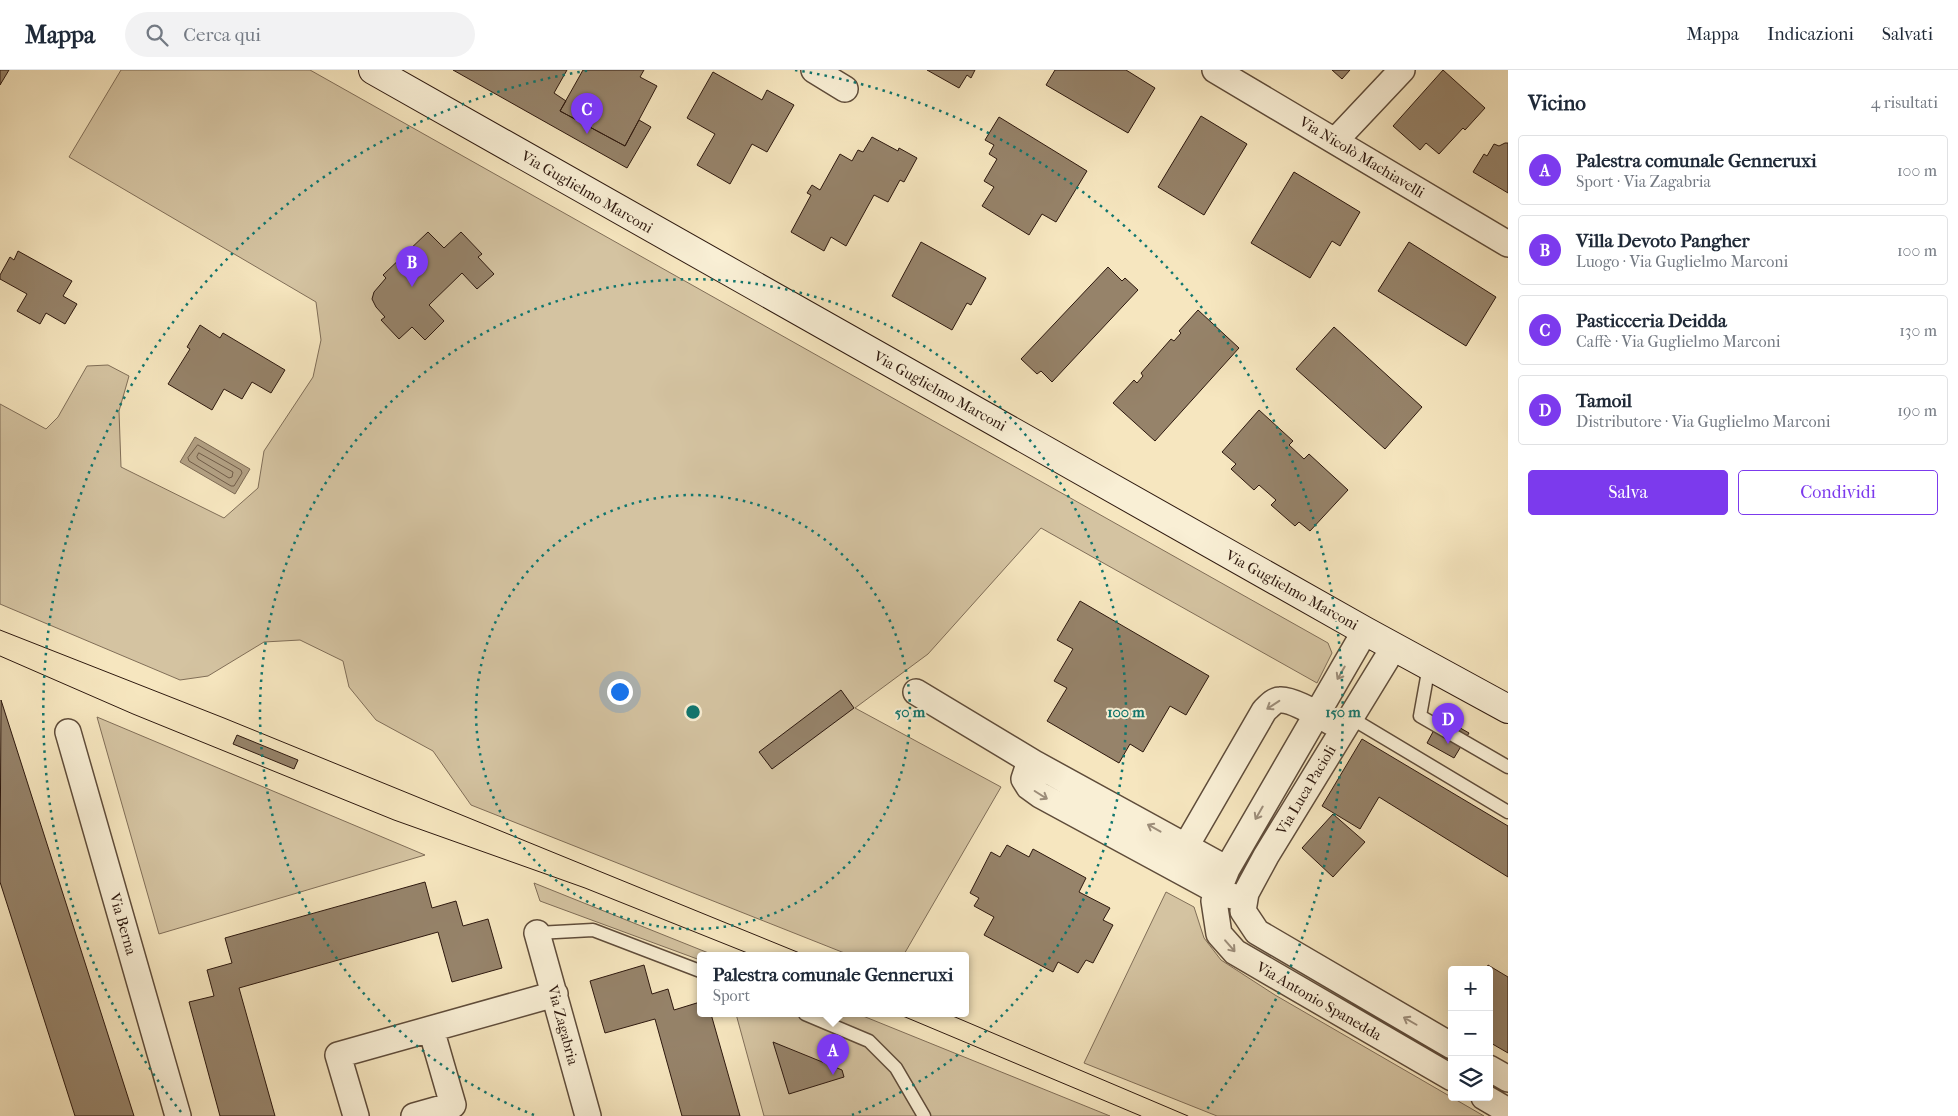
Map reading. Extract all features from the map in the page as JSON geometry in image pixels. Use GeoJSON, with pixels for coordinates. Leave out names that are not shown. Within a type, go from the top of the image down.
{"type":"FeatureCollection","features":[{"type":"Feature","properties":{"kind":"main road","name":"Via Guglielmo Marconi"},"geometry":{"type":"LineString","coordinates":[[373,70],[1365,631],[1508,709]]}},
{"type":"Feature","properties":{"kind":"street"},"geometry":{"type":"LineString","coordinates":[[814,70],[845,89]]}},
{"type":"Feature","properties":{"kind":"street","name":"Via Nicolò Machiavelli"},"geometry":{"type":"LineString","coordinates":[[1215,70],[1508,244]]}},
{"type":"Feature","properties":{"kind":"street"},"geometry":{"type":"LineString","coordinates":[[1335,141],[1402,70]]}},
{"type":"Feature","properties":{"kind":"street","name":"Via Luca Pacioli"},"geometry":{"type":"LineString","coordinates":[[1216,896],[1227,869],[1365,631]]}},
{"type":"Feature","properties":{"kind":"street","name":"Via Luca Pacioli"},"geometry":{"type":"LineString","coordinates":[[1244,906],[1246,893],[1266,856],[1394,647]]}},
{"type":"Feature","properties":{"kind":"street"},"geometry":{"type":"LineString","coordinates":[[916,692],[1034,763],[1227,869]]}},
{"type":"Feature","properties":{"kind":"street"},"geometry":{"type":"LineString","coordinates":[[1186,846],[1264,711],[1272,703],[1281,700],[1291,702],[1317,714],[1347,724]]}},
{"type":"Feature","properties":{"kind":"street","name":"Via Berna"},"geometry":{"type":"LineString","coordinates":[[68,732],[178,1116]]}},
{"type":"Feature","properties":{"kind":"street"},"geometry":{"type":"LineString","coordinates":[[1034,763],[1027,770],[1024,779],[1029,787],[1040,795],[1216,896],[1244,906]]}},
{"type":"Feature","properties":{"kind":"street","name":"Via Antonio Spanedda"},"geometry":{"type":"LineString","coordinates":[[1216,896],[1220,934],[1234,952],[1448,1076]]}},
{"type":"Feature","properties":{"kind":"street","name":"Via Antonio Spanedda"},"geometry":{"type":"LineString","coordinates":[[1244,906],[1257,932],[1442,1040]]}},
{"type":"Feature","properties":{"kind":"street","name":"Via Zagabria"},"geometry":{"type":"LineString","coordinates":[[537,933],[588,1116]]}},
{"type":"Feature","properties":{"kind":"street"},"geometry":{"type":"LineString","coordinates":[[356,1116],[338,1055],[554,994]]}},
{"type":"Feature","properties":{"kind":"street"},"geometry":{"type":"LineString","coordinates":[[414,1116],[453,1105],[431,1029]]}},
{"type":"Feature","properties":{"kind":"street"},"geometry":{"type":"LineString","coordinates":[[1419,1060],[1442,1040]]}},
{"type":"Feature","properties":{"kind":"street"},"geometry":{"type":"LineString","coordinates":[[1493,1070],[1508,1079]]}},
{"type":"Feature","properties":{"kind":"street"},"geometry":{"type":"LineString","coordinates":[[1491,1101],[1508,1111]]}},
{"type":"Feature","properties":{"kind":"lane"},"geometry":{"type":"LineString","coordinates":[[1429,666],[1420,716],[1508,767]]}},
{"type":"Feature","properties":{"kind":"lane"},"geometry":{"type":"LineString","coordinates":[[1347,724],[1508,812]]}},
{"type":"Feature","properties":{"kind":"lane"},"geometry":{"type":"LineString","coordinates":[[537,933],[593,930],[697,970]]}},
{"type":"Feature","properties":{"kind":"lane"},"geometry":{"type":"LineString","coordinates":[[812,1017],[870,1041],[896,1068],[924,1116]]}},
{"type":"Feature","properties":{"kind":"shaded area"},"geometry":{"type":"Polygon","coordinates":[[[121,70],[310,70],[1328,643],[1332,653],[1317,683],[1041,528],[928,654],[855,708],[1001,787],[905,952],[842,952],[471,805],[433,751],[376,720],[349,687],[343,661],[300,640],[264,642],[208,676],[180,680],[0,604],[0,404],[46,429],[58,417],[87,366],[108,365],[129,376],[119,411],[121,467],[224,518],[258,488],[264,451],[313,377],[321,340],[316,302],[69,157],[121,70]]]}},
{"type":"Feature","properties":{"kind":"shaded area"},"geometry":{"type":"Polygon","coordinates":[[[97,717],[425,855],[159,934],[97,717]]]}},
{"type":"Feature","properties":{"kind":"shaded area"},"geometry":{"type":"Polygon","coordinates":[[[534,883],[706,952],[697,952],[697,959],[540,901],[534,883]]]}},
{"type":"Feature","properties":{"kind":"shaded area"},"geometry":{"type":"Polygon","coordinates":[[[1166,892],[1194,907],[1204,938],[1221,960],[1275,995],[1448,1095],[1448,1101],[1458,1101],[1484,1116],[1217,1116],[1084,1063],[1166,892]]]}},
{"type":"Feature","properties":{"kind":"shaded area"},"geometry":{"type":"Polygon","coordinates":[[[737,1017],[865,1017],[1110,1116],[764,1116],[737,1017]]]}},
{"type":"Feature","properties":{"kind":"water"},"geometry":{"type":"Polygon","coordinates":[[[195,437],[250,469],[235,494],[180,462],[195,437]]]}},
{"type":"Feature","properties":{"kind":"building"},"geometry":{"type":"Polygon","coordinates":[[[0,70],[9,70],[0,85],[0,70]]]}},
{"type":"Feature","properties":{"kind":"building"},"geometry":{"type":"Polygon","coordinates":[[[453,70],[567,70],[554,93],[566,101],[560,111],[625,146],[639,120],[651,127],[627,168],[453,70]]]}},
{"type":"Feature","properties":{"kind":"building"},"geometry":{"type":"Polygon","coordinates":[[[583,70],[644,70],[640,77],[657,86],[625,146],[560,111],[583,70]]]}},
{"type":"Feature","properties":{"kind":"building"},"geometry":{"type":"Polygon","coordinates":[[[927,70],[975,70],[971,78],[967,75],[959,88],[927,70]]]}},
{"type":"Feature","properties":{"kind":"building"},"geometry":{"type":"Polygon","coordinates":[[[1055,70],[1126,70],[1155,88],[1128,133],[1046,85],[1055,70]]]}},
{"type":"Feature","properties":{"kind":"building"},"geometry":{"type":"Polygon","coordinates":[[[1332,70],[1350,70],[1342,79],[1332,70]]]}},
{"type":"Feature","properties":{"kind":"building"},"geometry":{"type":"Polygon","coordinates":[[[1443,70],[1485,108],[1439,154],[1426,143],[1420,150],[1393,126],[1443,70]]]}},
{"type":"Feature","properties":{"kind":"building"},"geometry":{"type":"Polygon","coordinates":[[[713,72],[762,100],[767,90],[794,105],[767,152],[752,144],[730,184],[697,165],[715,134],[687,118],[713,72]]]}},
{"type":"Feature","properties":{"kind":"building"},"geometry":{"type":"Polygon","coordinates":[[[1201,116],[1247,144],[1204,215],[1158,187],[1201,116]]]}},
{"type":"Feature","properties":{"kind":"building"},"geometry":{"type":"Polygon","coordinates":[[[999,117],[1087,171],[1056,222],[1042,214],[1029,235],[982,206],[994,187],[984,181],[997,159],[989,154],[994,145],[985,140],[999,117]]]}},
{"type":"Feature","properties":{"kind":"building"},"geometry":{"type":"Polygon","coordinates":[[[872,137],[898,151],[899,148],[917,158],[904,182],[900,180],[888,202],[874,195],[846,246],[831,237],[824,251],[791,232],[811,195],[807,193],[812,185],[820,190],[840,154],[852,161],[858,150],[863,152],[872,137]]]}},
{"type":"Feature","properties":{"kind":"building"},"geometry":{"type":"Polygon","coordinates":[[[1508,143],[1508,193],[1473,172],[1484,154],[1487,156],[1494,144],[1499,146],[1508,143]]]}},
{"type":"Feature","properties":{"kind":"building"},"geometry":{"type":"Polygon","coordinates":[[[1294,172],[1360,212],[1340,246],[1332,241],[1310,278],[1251,243],[1294,172]]]}},
{"type":"Feature","properties":{"kind":"building"},"geometry":{"type":"Polygon","coordinates":[[[428,232],[444,248],[461,232],[482,254],[478,257],[494,274],[477,289],[462,273],[429,305],[444,321],[425,340],[412,327],[399,339],[381,320],[385,317],[372,299],[374,292],[386,278],[383,275],[428,232]]]}},
{"type":"Feature","properties":{"kind":"building"},"geometry":{"type":"Polygon","coordinates":[[[921,242],[986,278],[971,305],[967,303],[952,330],[892,296],[921,242]]]}},
{"type":"Feature","properties":{"kind":"building"},"geometry":{"type":"Polygon","coordinates":[[[1409,242],[1496,297],[1466,346],[1378,291],[1409,242]]]}},
{"type":"Feature","properties":{"kind":"building"},"geometry":{"type":"Polygon","coordinates":[[[18,251],[72,281],[63,296],[77,304],[65,324],[46,313],[40,324],[17,311],[27,294],[0,279],[0,275],[10,257],[14,260],[18,251]]]}},
{"type":"Feature","properties":{"kind":"building"},"geometry":{"type":"Polygon","coordinates":[[[1108,267],[1122,281],[1125,278],[1138,290],[1052,382],[1041,371],[1037,374],[1021,359],[1108,267]]]}},
{"type":"Feature","properties":{"kind":"building"},"geometry":{"type":"Polygon","coordinates":[[[1198,310],[1239,348],[1155,441],[1113,403],[1134,380],[1137,383],[1143,376],[1141,373],[1171,339],[1174,341],[1181,333],[1179,331],[1198,310]]]}},
{"type":"Feature","properties":{"kind":"building"},"geometry":{"type":"Polygon","coordinates":[[[200,325],[220,338],[223,333],[285,370],[271,393],[252,382],[242,399],[224,389],[212,410],[168,384],[190,349],[187,347],[200,325]]]}},
{"type":"Feature","properties":{"kind":"building"},"geometry":{"type":"Polygon","coordinates":[[[1334,327],[1422,407],[1385,449],[1296,369],[1334,327]]]}},
{"type":"Feature","properties":{"kind":"building"},"geometry":{"type":"Polygon","coordinates":[[[1259,410],[1293,441],[1289,445],[1304,459],[1309,454],[1348,490],[1310,531],[1299,522],[1295,526],[1271,505],[1276,500],[1259,485],[1254,490],[1231,469],[1236,464],[1222,452],[1259,410]]]}},
{"type":"Feature","properties":{"kind":"building"},"geometry":{"type":"Polygon","coordinates":[[[1080,601],[1209,676],[1186,715],[1170,706],[1143,752],[1130,744],[1119,763],[1047,721],[1067,688],[1054,681],[1073,649],[1057,640],[1080,601]]]}},
{"type":"Feature","properties":{"kind":"building"},"geometry":{"type":"Polygon","coordinates":[[[841,690],[854,708],[772,769],[759,752],[841,690]]]}},
{"type":"Feature","properties":{"kind":"building"},"geometry":{"type":"Polygon","coordinates":[[[1,700],[134,1116],[75,1116],[0,882],[1,700]]]}},
{"type":"Feature","properties":{"kind":"building"},"geometry":{"type":"Polygon","coordinates":[[[1441,717],[1469,733],[1454,758],[1427,743],[1441,717]]]}},
{"type":"Feature","properties":{"kind":"building"},"geometry":{"type":"Polygon","coordinates":[[[237,735],[298,760],[294,769],[233,744],[237,735]]]}},
{"type":"Feature","properties":{"kind":"building"},"geometry":{"type":"Polygon","coordinates":[[[1362,739],[1508,826],[1508,877],[1379,797],[1360,829],[1322,806],[1362,739]]]}},
{"type":"Feature","properties":{"kind":"building"},"geometry":{"type":"Polygon","coordinates":[[[1333,814],[1365,842],[1333,877],[1302,848],[1333,814]]]}},
{"type":"Feature","properties":{"kind":"building"},"geometry":{"type":"Polygon","coordinates":[[[1007,845],[1029,857],[1033,849],[1086,878],[1079,892],[1110,908],[1103,920],[1113,925],[1093,963],[1086,960],[1078,973],[1058,962],[1053,972],[984,935],[994,917],[974,906],[979,898],[970,893],[991,852],[1000,857],[1007,845]]]}},
{"type":"Feature","properties":{"kind":"building"},"geometry":{"type":"Polygon","coordinates":[[[425,882],[432,908],[456,901],[463,926],[488,919],[502,968],[452,982],[438,932],[239,988],[275,1116],[220,1116],[189,1002],[214,996],[207,970],[232,963],[225,938],[425,882]]]}},
{"type":"Feature","properties":{"kind":"building"},"geometry":{"type":"Polygon","coordinates":[[[644,965],[652,994],[668,989],[674,1010],[697,1003],[697,1017],[712,1017],[740,1116],[682,1116],[655,1019],[605,1033],[590,981],[644,965]]]}},
{"type":"Feature","properties":{"kind":"building"},"geometry":{"type":"Polygon","coordinates":[[[1493,968],[1508,977],[1508,1053],[1493,1044],[1493,968]]]}},
{"type":"Feature","properties":{"kind":"building"},"geometry":{"type":"Polygon","coordinates":[[[773,1042],[842,1070],[844,1077],[789,1094],[773,1042]]]}},
{"type":"Feature","properties":{"kind":"tram line"},"geometry":{"type":"LineString","coordinates":[[0,630],[224,718],[797,952]]}},
{"type":"Feature","properties":{"kind":"tram line"},"geometry":{"type":"LineString","coordinates":[[0,656],[133,714],[394,820],[585,888],[745,952]]}},
{"type":"Feature","properties":{"kind":"tram line"},"geometry":{"type":"LineString","coordinates":[[905,1017],[1141,1116]]}},
{"type":"Feature","properties":{"kind":"tram line"},"geometry":{"type":"LineString","coordinates":[[955,1017],[1188,1116]]}},
{"type":"Feature","properties":{"kind":"place","name":"Pasticceria Deidda"},"geometry":{"type":"Point","coordinates":[587,134]}},
{"type":"Feature","properties":{"kind":"place","name":"Villa Devoto Pangher"},"geometry":{"type":"Point","coordinates":[412,287]}},
{"type":"Feature","properties":{"kind":"place","name":"Tamoil"},"geometry":{"type":"Point","coordinates":[1448,744]}},
{"type":"Feature","properties":{"kind":"place","name":"Palestra comunale Genneruxi"},"geometry":{"type":"Point","coordinates":[833,1075]}}]}
